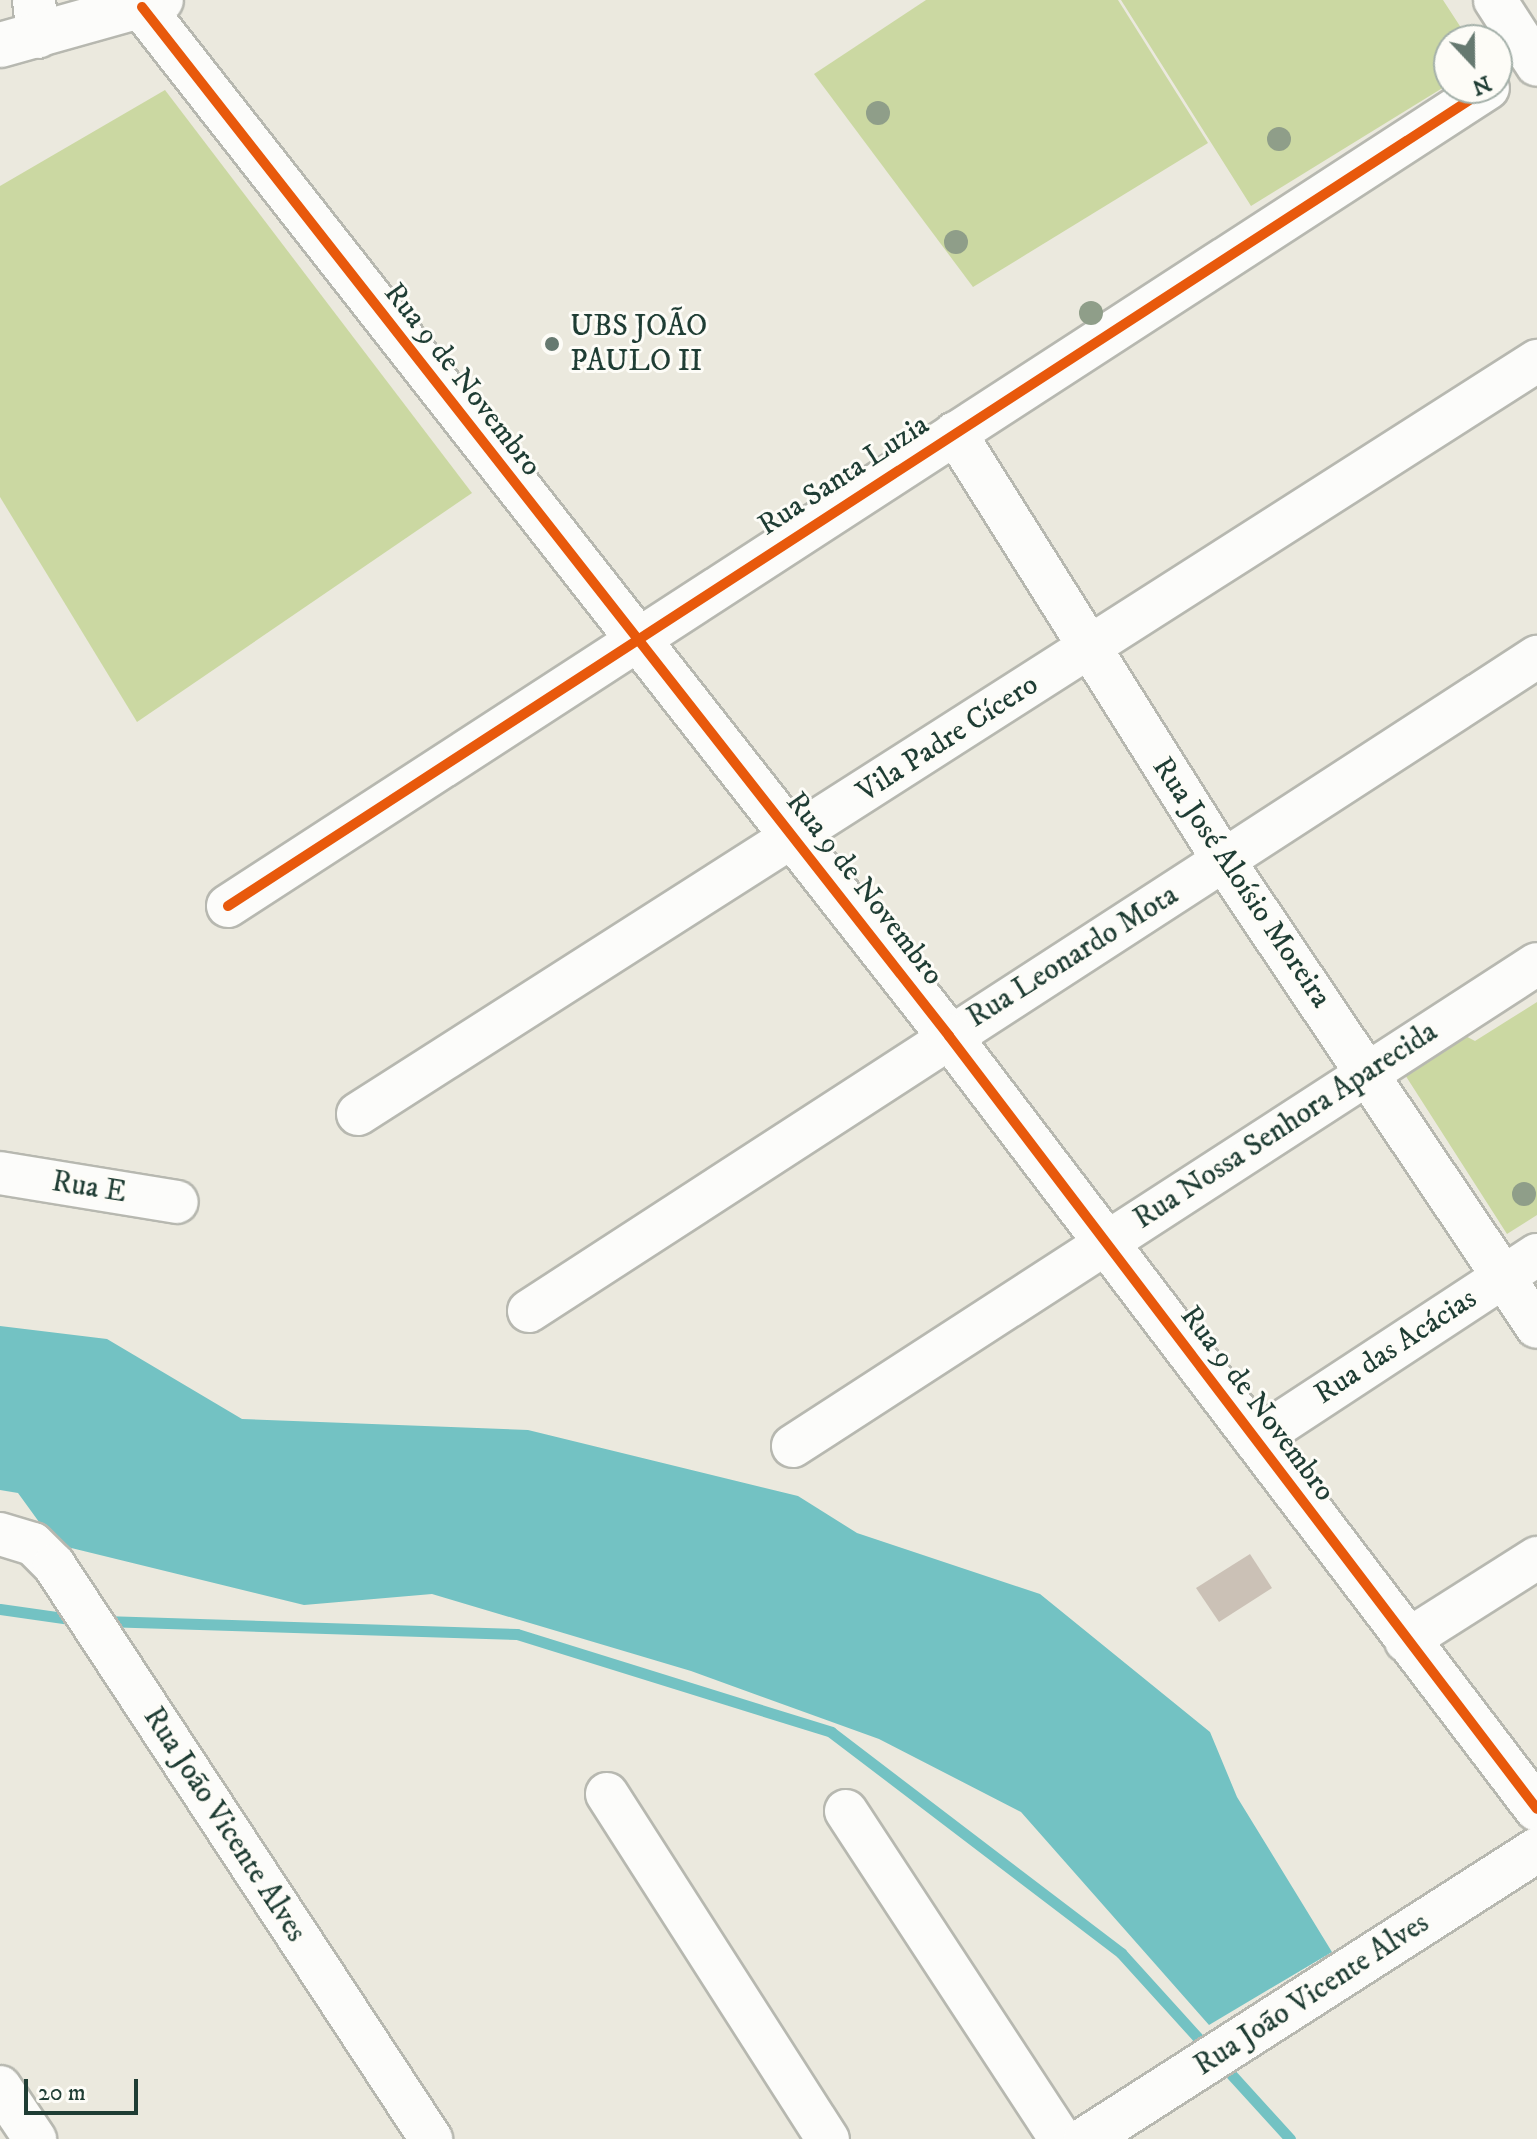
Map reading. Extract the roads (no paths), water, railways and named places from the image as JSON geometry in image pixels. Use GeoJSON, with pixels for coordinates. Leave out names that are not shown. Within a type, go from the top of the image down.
{"type":"FeatureCollection","features":[{"type":"Feature","properties":{"kind":"street"},"geometry":{"type":"LineString","coordinates":[[1495,0],[1536,60],[1513,73]]}},
{"type":"Feature","properties":{"kind":"street"},"geometry":{"type":"LineString","coordinates":[[24,27],[151,3]]}},
{"type":"Feature","properties":{"kind":"street","name":"Rua 9 de Novembro"},"geometry":{"type":"LineString","coordinates":[[151,3],[635,639],[949,1036],[1406,1641],[1537,1809]]}},
{"type":"Feature","properties":{"kind":"street","name":"Rua Santa Luzia"},"geometry":{"type":"LineString","coordinates":[[228,906],[1463,104]]}},
{"type":"Feature","properties":{"kind":"street","name":"Vila Padre Cícero"},"geometry":{"type":"LineString","coordinates":[[358,1114],[795,840],[1089,646],[1537,361]]}},
{"type":"Feature","properties":{"kind":"street","name":"Rua José Aloísio Moreira"},"geometry":{"type":"LineString","coordinates":[[955,433],[1224,861],[1369,1073],[1521,1265],[1537,1327]]}},
{"type":"Feature","properties":{"kind":"street","name":"Rua Leonardo Mota"},"geometry":{"type":"LineString","coordinates":[[529,1311],[1537,657]]}},
{"type":"Feature","properties":{"kind":"street","name":"Rua Nossa Senhora Aparecida"},"geometry":{"type":"LineString","coordinates":[[793,1446],[1537,964]]}},
{"type":"Feature","properties":{"kind":"street","name":"Rua E"},"geometry":{"type":"LineString","coordinates":[[0,1173],[177,1202]]}},
{"type":"Feature","properties":{"kind":"street","name":"Rua das Acácias"},"geometry":{"type":"LineString","coordinates":[[1255,1440],[1521,1265]]}},
{"type":"Feature","properties":{"kind":"street","name":"Rua João Vicente Alves"},"geometry":{"type":"LineString","coordinates":[[0,1534],[33,1544],[54,1565],[431,2139]]}},
{"type":"Feature","properties":{"kind":"street"},"geometry":{"type":"LineString","coordinates":[[1406,1641],[1537,1558]]}},
{"type":"Feature","properties":{"kind":"street"},"geometry":{"type":"LineString","coordinates":[[607,1794],[828,2139]]}},
{"type":"Feature","properties":{"kind":"street"},"geometry":{"type":"LineString","coordinates":[[846,1811],[1061,2139]]}},
{"type":"Feature","properties":{"kind":"street","name":"Rua João Vicente Alves"},"geometry":{"type":"LineString","coordinates":[[1086,2139],[1537,1850]]}},
{"type":"Feature","properties":{"kind":"street"},"geometry":{"type":"LineString","coordinates":[[0,2087],[35,2139]]}},
{"type":"Feature","properties":{"kind":"water"},"geometry":{"type":"Polygon","coordinates":[[[0,1326],[107,1339],[242,1419],[528,1430],[798,1496],[857,1533],[1040,1594],[1210,1732],[1237,1797],[1332,1952],[1209,2025],[1021,1812],[879,1739],[691,1671],[432,1594],[304,1605],[55,1544],[18,1493],[0,1490],[0,1326]]]}},
{"type":"Feature","properties":{"kind":"waterway"},"geometry":{"type":"LineString","coordinates":[[0,1609],[77,1620]]}},
{"type":"Feature","properties":{"kind":"waterway"},"geometry":{"type":"LineString","coordinates":[[103,1621],[517,1634],[831,1732],[1121,1953],[1209,2050]]}},
{"type":"Feature","properties":{"kind":"waterway"},"geometry":{"type":"LineString","coordinates":[[1220,2062],[1290,2139]]}},
{"type":"Feature","properties":{"kind":"place","name":"UBS JOÃO PAULO II"},"geometry":{"type":"Point","coordinates":[552,344]}}]}
